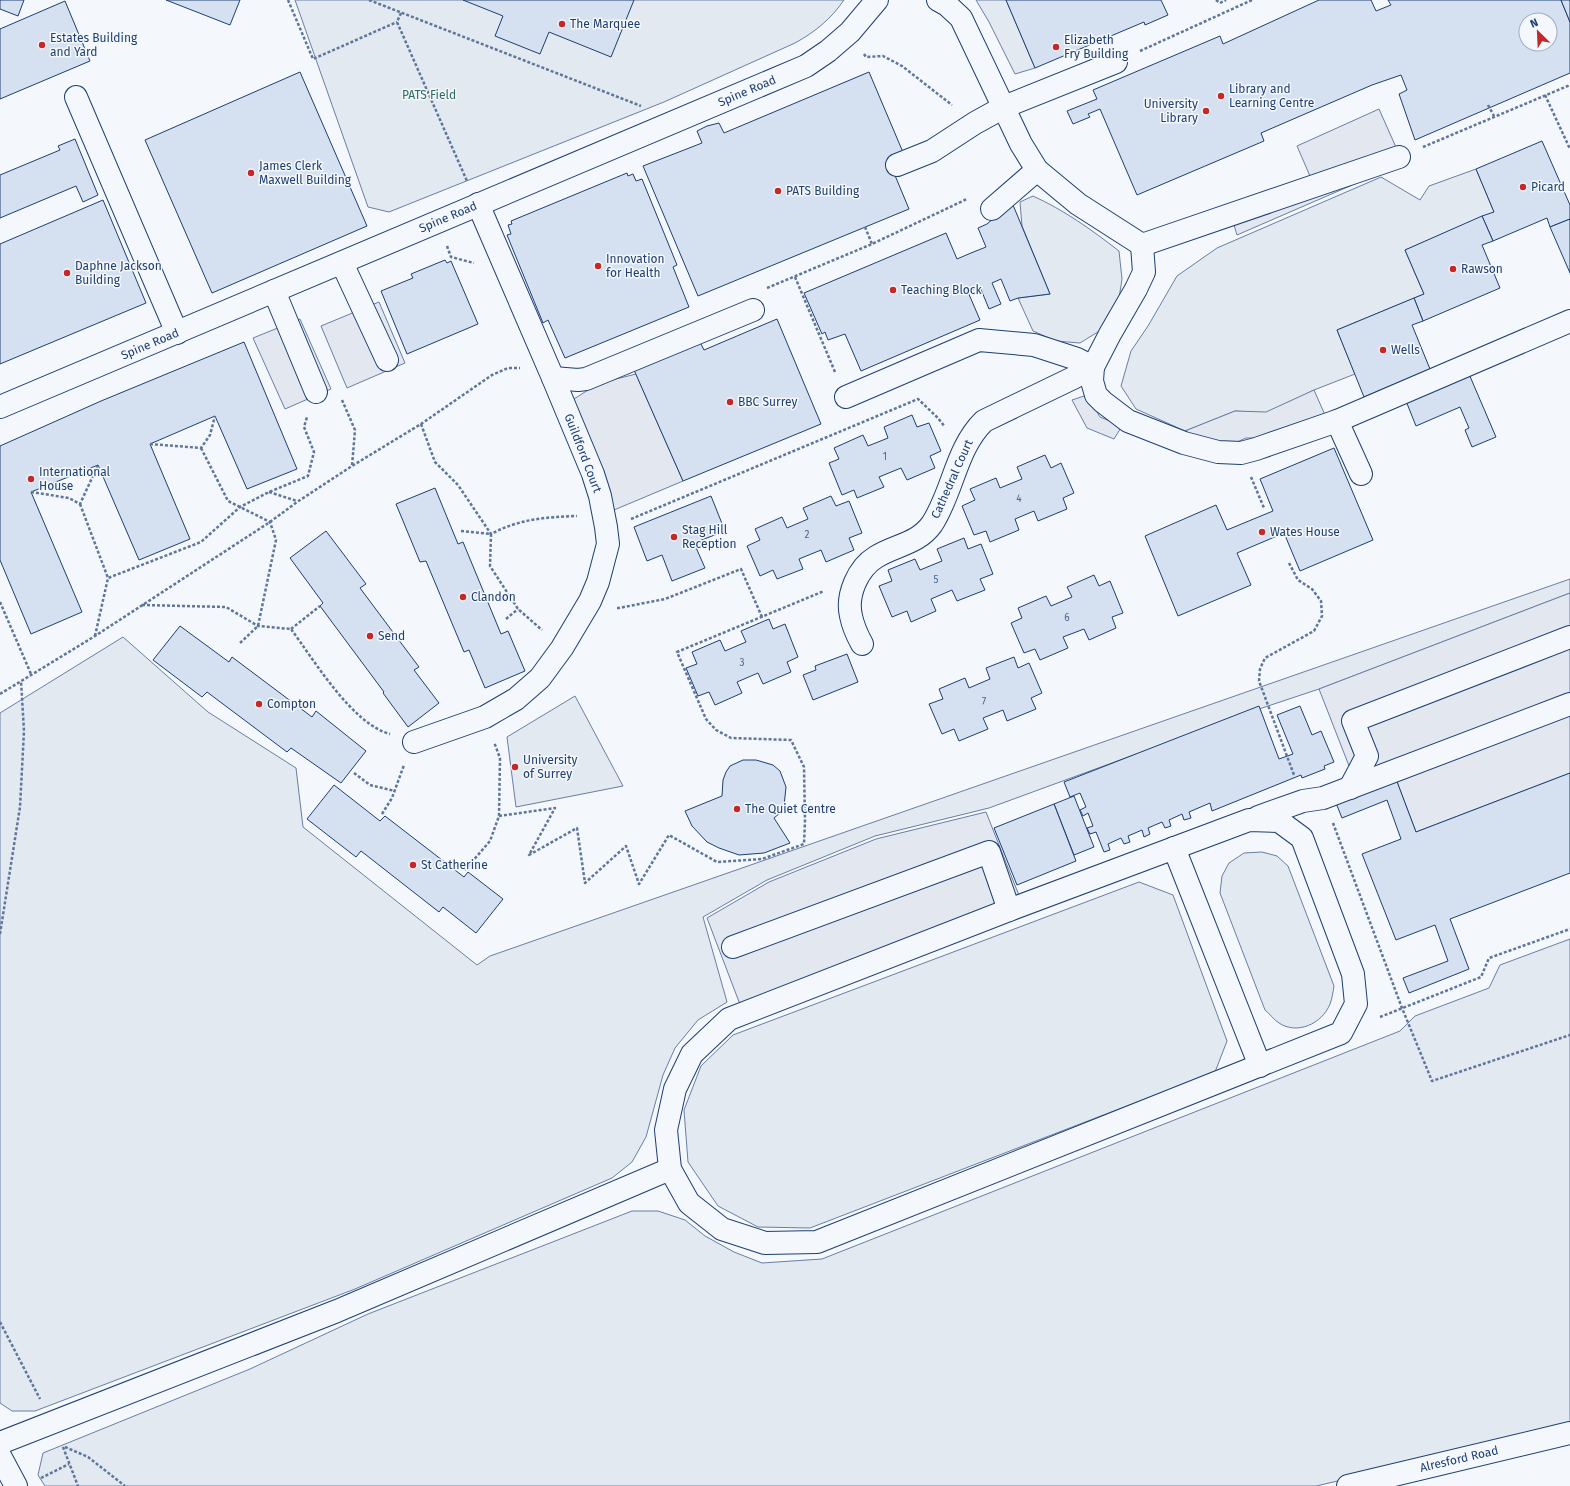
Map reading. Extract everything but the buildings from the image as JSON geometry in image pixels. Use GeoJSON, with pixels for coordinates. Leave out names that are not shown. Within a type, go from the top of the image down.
{"type":"FeatureCollection","features":[{"type":"Feature","properties":{"kind":"street","name":"Spine Road"},"geometry":{"type":"LineString","coordinates":[[0,407],[342,262],[474,196],[806,66],[850,32],[877,0]]}},
{"type":"Feature","properties":{"kind":"street"},"geometry":{"type":"LineString","coordinates":[[938,0],[947,5],[961,18],[1021,144],[1037,170],[1078,204],[1142,245]]}},
{"type":"Feature","properties":{"kind":"street"},"geometry":{"type":"LineString","coordinates":[[897,165],[932,151],[975,123],[1004,107],[1116,62]]}},
{"type":"Feature","properties":{"kind":"street"},"geometry":{"type":"LineString","coordinates":[[76,97],[177,333]]}},
{"type":"Feature","properties":{"kind":"street"},"geometry":{"type":"LineString","coordinates":[[1142,245],[1399,157]]}},
{"type":"Feature","properties":{"kind":"street"},"geometry":{"type":"LineString","coordinates":[[992,209],[1037,170]]}},
{"type":"Feature","properties":{"kind":"street","name":"Guildford Court"},"geometry":{"type":"LineString","coordinates":[[414,742],[484,717],[516,698],[540,678],[562,648],[590,601],[598,582],[608,544],[600,496],[593,474],[474,196]]}},
{"type":"Feature","properties":{"kind":"street"},"geometry":{"type":"LineString","coordinates":[[1142,245],[1144,272],[1110,334],[1094,367],[1092,382],[1096,395],[1128,421],[1184,443],[1218,452],[1241,453],[1256,449],[1337,420],[1570,321]]}},
{"type":"Feature","properties":{"kind":"street"},"geometry":{"type":"LineString","coordinates":[[342,262],[387,360]]}},
{"type":"Feature","properties":{"kind":"street"},"geometry":{"type":"LineString","coordinates":[[274,291],[316,392]]}},
{"type":"Feature","properties":{"kind":"street"},"geometry":{"type":"LineString","coordinates":[[551,374],[570,380],[586,378],[753,310]]}},
{"type":"Feature","properties":{"kind":"street"},"geometry":{"type":"LineString","coordinates":[[846,397],[979,340],[1034,345],[1077,359],[1094,367]]}},
{"type":"Feature","properties":{"kind":"street","name":"Cathedral Court"},"geometry":{"type":"LineString","coordinates":[[862,644],[850,614],[850,601],[858,577],[866,565],[876,557],[916,540],[933,523],[964,452],[977,428],[984,421],[1094,367]]}},
{"type":"Feature","properties":{"kind":"street"},"geometry":{"type":"LineString","coordinates":[[1337,420],[1361,474]]}},
{"type":"Feature","properties":{"kind":"street"},"geometry":{"type":"LineString","coordinates":[[1350,788],[1367,756],[1353,720],[1570,637]]}},
{"type":"Feature","properties":{"kind":"street"},"geometry":{"type":"LineString","coordinates":[[1249,820],[1279,821],[1302,838],[1353,974],[1356,1004],[1341,1033],[817,1242],[765,1243],[722,1229],[689,1203],[670,1169],[666,1130],[675,1089],[692,1054],[729,1019],[1009,910],[1174,848],[1249,820],[1350,788],[1570,704]]}},
{"type":"Feature","properties":{"kind":"street"},"geometry":{"type":"LineString","coordinates":[[1174,848],[1260,1066]]}},
{"type":"Feature","properties":{"kind":"street"},"geometry":{"type":"LineString","coordinates":[[733,947],[989,852],[1009,910]]}},
{"type":"Feature","properties":{"kind":"street"},"geometry":{"type":"LineString","coordinates":[[0,1443],[337,1311],[670,1169]]}},
{"type":"Feature","properties":{"kind":"street","name":"Alresford Road"},"geometry":{"type":"LineString","coordinates":[[1348,1486],[1570,1433]]}},
{"type":"Feature","properties":{"kind":"street"},"geometry":{"type":"LineString","coordinates":[[0,1456],[16,1486]]}},
{"type":"Feature","properties":{"kind":"path"},"geometry":{"type":"LineString","coordinates":[[288,0],[313,59],[397,22],[401,12]]}},
{"type":"Feature","properties":{"kind":"path"},"geometry":{"type":"LineString","coordinates":[[369,0],[644,108]]}},
{"type":"Feature","properties":{"kind":"path"},"geometry":{"type":"LineString","coordinates":[[1216,0],[1220,2],[1226,0]]}},
{"type":"Feature","properties":{"kind":"path"},"geometry":{"type":"LineString","coordinates":[[1116,62],[1252,0]]}},
{"type":"Feature","properties":{"kind":"path"},"geometry":{"type":"LineString","coordinates":[[397,22],[474,196]]}},
{"type":"Feature","properties":{"kind":"path"},"geometry":{"type":"LineString","coordinates":[[861,51],[866,56],[883,56],[902,66],[975,123]]}},
{"type":"Feature","properties":{"kind":"path"},"geometry":{"type":"LineString","coordinates":[[1421,147],[1570,85]]}},
{"type":"Feature","properties":{"kind":"path"},"geometry":{"type":"LineString","coordinates":[[1546,95],[1570,149]]}},
{"type":"Feature","properties":{"kind":"path"},"geometry":{"type":"LineString","coordinates":[[1488,104],[1494,116]]}},
{"type":"Feature","properties":{"kind":"path"},"geometry":{"type":"LineString","coordinates":[[767,288],[872,244],[972,196]]}},
{"type":"Feature","properties":{"kind":"path"},"geometry":{"type":"LineString","coordinates":[[865,227],[872,244]]}},
{"type":"Feature","properties":{"kind":"path"},"geometry":{"type":"LineString","coordinates":[[445,241],[451,257],[479,264]]}},
{"type":"Feature","properties":{"kind":"path"},"geometry":{"type":"LineString","coordinates":[[795,277],[846,397]]}},
{"type":"Feature","properties":{"kind":"path"},"geometry":{"type":"LineString","coordinates":[[0,694],[95,636],[270,522],[297,502],[352,466],[421,424],[492,375],[508,368],[551,374]]}},
{"type":"Feature","properties":{"kind":"path"},"geometry":{"type":"LineString","coordinates":[[108,578],[201,542],[240,507],[269,492],[308,476],[314,452],[304,427],[316,392]]}},
{"type":"Feature","properties":{"kind":"path"},"geometry":{"type":"LineString","coordinates":[[461,531],[491,534],[505,526],[538,518],[604,516],[627,521],[918,399],[938,418],[964,452]]}},
{"type":"Feature","properties":{"kind":"path"},"geometry":{"type":"LineString","coordinates":[[201,448],[210,435],[215,416]]}},
{"type":"Feature","properties":{"kind":"path"},"geometry":{"type":"LineString","coordinates":[[421,424],[435,462],[458,485],[491,534],[490,566],[518,609],[562,648]]}},
{"type":"Feature","properties":{"kind":"path"},"geometry":{"type":"LineString","coordinates":[[150,444],[201,448]]}},
{"type":"Feature","properties":{"kind":"path"},"geometry":{"type":"LineString","coordinates":[[201,448],[228,501],[270,522],[276,540],[258,626],[239,644]]}},
{"type":"Feature","properties":{"kind":"path"},"geometry":{"type":"LineString","coordinates":[[1241,453],[1264,508]]}},
{"type":"Feature","properties":{"kind":"path"},"geometry":{"type":"LineString","coordinates":[[80,504],[98,465]]}},
{"type":"Feature","properties":{"kind":"path"},"geometry":{"type":"LineString","coordinates":[[31,492],[69,498],[80,504],[108,578],[95,636]]}},
{"type":"Feature","properties":{"kind":"path"},"geometry":{"type":"LineString","coordinates":[[269,492],[297,502]]}},
{"type":"Feature","properties":{"kind":"path"},"geometry":{"type":"LineString","coordinates":[[1289,563],[1298,580],[1312,589],[1321,601],[1322,616],[1314,631],[1265,658],[1260,669],[1259,681],[1313,800],[1432,1081],[1570,1035]]}},
{"type":"Feature","properties":{"kind":"path"},"geometry":{"type":"LineString","coordinates":[[590,601],[620,608],[665,599],[741,569],[762,617]]}},
{"type":"Feature","properties":{"kind":"path"},"geometry":{"type":"LineString","coordinates":[[499,816],[555,808],[529,855],[577,828],[585,883],[626,846],[639,884],[669,835],[717,862],[762,859],[804,844],[804,767],[791,740],[731,738],[716,730],[706,719],[677,652],[858,577]]}},
{"type":"Feature","properties":{"kind":"path"},"geometry":{"type":"LineString","coordinates":[[0,602],[31,674]]}},
{"type":"Feature","properties":{"kind":"path"},"geometry":{"type":"LineString","coordinates":[[141,605],[226,607],[258,626],[292,630],[320,606]]}},
{"type":"Feature","properties":{"kind":"path"},"geometry":{"type":"LineString","coordinates":[[506,619],[518,609]]}},
{"type":"Feature","properties":{"kind":"path"},"geometry":{"type":"LineString","coordinates":[[292,630],[333,687],[360,716],[372,726],[386,733],[409,737],[414,742],[409,748],[395,791],[382,814]]}},
{"type":"Feature","properties":{"kind":"path"},"geometry":{"type":"LineString","coordinates":[[0,934],[20,807],[24,731],[21,681]]}},
{"type":"Feature","properties":{"kind":"path"},"geometry":{"type":"LineString","coordinates":[[464,870],[490,840],[499,816],[500,758],[484,717]]}},
{"type":"Feature","properties":{"kind":"path"},"geometry":{"type":"LineString","coordinates":[[354,773],[370,785],[395,791]]}},
{"type":"Feature","properties":{"kind":"path"},"geometry":{"type":"LineString","coordinates":[[1341,1033],[1481,977],[1489,958],[1570,929]]}},
{"type":"Feature","properties":{"kind":"path"},"geometry":{"type":"LineString","coordinates":[[62,1446],[88,1457],[125,1486]]}},
{"type":"Feature","properties":{"kind":"path"},"geometry":{"type":"LineString","coordinates":[[38,1480],[69,1464]]}},
{"type":"Feature","properties":{"kind":"green space","name":"PATS Field"},"geometry":{"type":"Polygon","coordinates":[[[295,0],[844,0],[834,13],[822,24],[795,43],[664,102],[389,212],[368,207],[295,0]]]}},
{"type":"Feature","properties":{"kind":"green space"},"geometry":{"type":"Polygon","coordinates":[[[976,0],[1006,0],[1035,68],[1015,74],[989,22],[976,0]]]}},
{"type":"Feature","properties":{"kind":"green space"},"geometry":{"type":"Polygon","coordinates":[[[1476,169],[1494,212],[1405,250],[1424,294],[1337,330],[1355,374],[1314,390],[1266,413],[1235,411],[1185,431],[1136,409],[1121,386],[1131,351],[1148,326],[1177,276],[1217,248],[1381,177],[1420,200],[1429,186],[1476,169]]]}},
{"type":"Feature","properties":{"kind":"green space"},"geometry":{"type":"Polygon","coordinates":[[[1033,196],[1078,221],[1119,251],[1122,279],[1118,305],[1101,330],[1080,343],[1056,341],[1033,331],[1018,298],[1050,294],[1022,226],[1020,202],[1033,196]]]}},
{"type":"Feature","properties":{"kind":"green space"},"geometry":{"type":"Polygon","coordinates":[[[1570,579],[1570,593],[1319,689],[1262,708],[989,808],[875,836],[767,880],[703,917],[727,1002],[698,1020],[675,1048],[663,1075],[646,1137],[632,1162],[612,1178],[355,1289],[35,1411],[12,1411],[0,1403],[0,713],[123,637],[208,712],[296,768],[303,827],[477,965],[490,956],[1570,579]]]}},
{"type":"Feature","properties":{"kind":"green space"},"geometry":{"type":"Polygon","coordinates":[[[575,696],[623,786],[516,807],[507,737],[575,696]]]}},
{"type":"Feature","properties":{"kind":"green space"},"geometry":{"type":"Polygon","coordinates":[[[1262,852],[1277,856],[1288,866],[1334,986],[1331,1002],[1326,1011],[1315,1022],[1301,1028],[1293,1028],[1277,1022],[1265,1010],[1220,893],[1222,876],[1229,863],[1244,853],[1262,852]]]}},
{"type":"Feature","properties":{"kind":"green space"},"geometry":{"type":"Polygon","coordinates":[[[1139,882],[1173,895],[1227,1041],[1215,1072],[810,1228],[758,1227],[718,1206],[688,1162],[684,1110],[701,1066],[733,1035],[1139,882]]]}},
{"type":"Feature","properties":{"kind":"green space"},"geometry":{"type":"Polygon","coordinates":[[[1570,939],[1570,1427],[1316,1486],[45,1486],[38,1475],[43,1453],[250,1369],[368,1314],[632,1211],[658,1211],[685,1220],[705,1236],[734,1252],[762,1263],[822,1259],[1400,1031],[1415,1016],[1489,988],[1500,965],[1570,939]]]}},
{"type":"Feature","properties":{"kind":"shaded area"},"geometry":{"type":"Polygon","coordinates":[[[1379,109],[1403,163],[1237,235],[1234,225],[1316,190],[1297,146],[1379,109]]]}},
{"type":"Feature","properties":{"kind":"shaded area"},"geometry":{"type":"Polygon","coordinates":[[[379,302],[405,363],[347,388],[321,326],[379,302]]]}},
{"type":"Feature","properties":{"kind":"shaded area"},"geometry":{"type":"Polygon","coordinates":[[[300,319],[331,389],[285,409],[253,338],[300,319]]]}},
{"type":"Feature","properties":{"kind":"shaded area"},"geometry":{"type":"Polygon","coordinates":[[[636,374],[683,481],[614,510],[571,401],[588,390],[612,380],[636,374]]]}},
{"type":"Feature","properties":{"kind":"shaded area"},"geometry":{"type":"Polygon","coordinates":[[[1314,390],[1325,415],[1271,438],[1246,438],[1217,451],[1190,443],[1185,431],[1235,411],[1266,412],[1314,390]]]}},
{"type":"Feature","properties":{"kind":"shaded area"},"geometry":{"type":"Polygon","coordinates":[[[1087,395],[1100,417],[1122,426],[1114,439],[1087,428],[1072,400],[1087,395]]]}},
{"type":"Feature","properties":{"kind":"shaded area"},"geometry":{"type":"Polygon","coordinates":[[[1570,593],[1570,773],[1416,832],[1396,779],[1360,794],[1319,689],[1570,593]]]}},
{"type":"Feature","properties":{"kind":"shaded area"},"geometry":{"type":"Polygon","coordinates":[[[986,812],[1020,898],[741,1007],[707,918],[769,882],[876,839],[986,812]]]}},
{"type":"Feature","properties":{"kind":"place","name":"The Marquee"},"geometry":{"type":"Point","coordinates":[562,24]}},
{"type":"Feature","properties":{"kind":"place","name":"Estates Building and Yard"},"geometry":{"type":"Point","coordinates":[42,45]}},
{"type":"Feature","properties":{"kind":"place","name":"Elizabeth Fry Building"},"geometry":{"type":"Point","coordinates":[1056,47]}},
{"type":"Feature","properties":{"kind":"place","name":"Library and Learning Centre"},"geometry":{"type":"Point","coordinates":[1221,96]}},
{"type":"Feature","properties":{"kind":"place","name":"University Library"},"geometry":{"type":"Point","coordinates":[1206,111]}},
{"type":"Feature","properties":{"kind":"place","name":"James Clerk Maxwell Building"},"geometry":{"type":"Point","coordinates":[251,173]}},
{"type":"Feature","properties":{"kind":"place","name":"Picard"},"geometry":{"type":"Point","coordinates":[1523,187]}},
{"type":"Feature","properties":{"kind":"place","name":"PATS Building"},"geometry":{"type":"Point","coordinates":[778,191]}},
{"type":"Feature","properties":{"kind":"place","name":"Innovation for Health"},"geometry":{"type":"Point","coordinates":[598,266]}},
{"type":"Feature","properties":{"kind":"place","name":"Rawson"},"geometry":{"type":"Point","coordinates":[1453,269]}},
{"type":"Feature","properties":{"kind":"place","name":"Daphne Jackson Building"},"geometry":{"type":"Point","coordinates":[67,273]}},
{"type":"Feature","properties":{"kind":"place","name":"Teaching Block"},"geometry":{"type":"Point","coordinates":[893,290]}},
{"type":"Feature","properties":{"kind":"place","name":"Wells"},"geometry":{"type":"Point","coordinates":[1383,350]}},
{"type":"Feature","properties":{"kind":"place","name":"BBC Surrey"},"geometry":{"type":"Point","coordinates":[730,402]}},
{"type":"Feature","properties":{"kind":"place","name":"International House"},"geometry":{"type":"Point","coordinates":[31,479]}},
{"type":"Feature","properties":{"kind":"place","name":"Wates House"},"geometry":{"type":"Point","coordinates":[1262,532]}},
{"type":"Feature","properties":{"kind":"place","name":"Stag Hill Reception"},"geometry":{"type":"Point","coordinates":[674,537]}},
{"type":"Feature","properties":{"kind":"place","name":"Clandon"},"geometry":{"type":"Point","coordinates":[463,597]}},
{"type":"Feature","properties":{"kind":"place","name":"Send"},"geometry":{"type":"Point","coordinates":[370,636]}},
{"type":"Feature","properties":{"kind":"place","name":"Compton"},"geometry":{"type":"Point","coordinates":[259,704]}},
{"type":"Feature","properties":{"kind":"place","name":"University of Surrey"},"geometry":{"type":"Point","coordinates":[515,767]}},
{"type":"Feature","properties":{"kind":"place","name":"The Quiet Centre"},"geometry":{"type":"Point","coordinates":[737,809]}},
{"type":"Feature","properties":{"kind":"place","name":"St Catherine"},"geometry":{"type":"Point","coordinates":[413,865]}}]}
